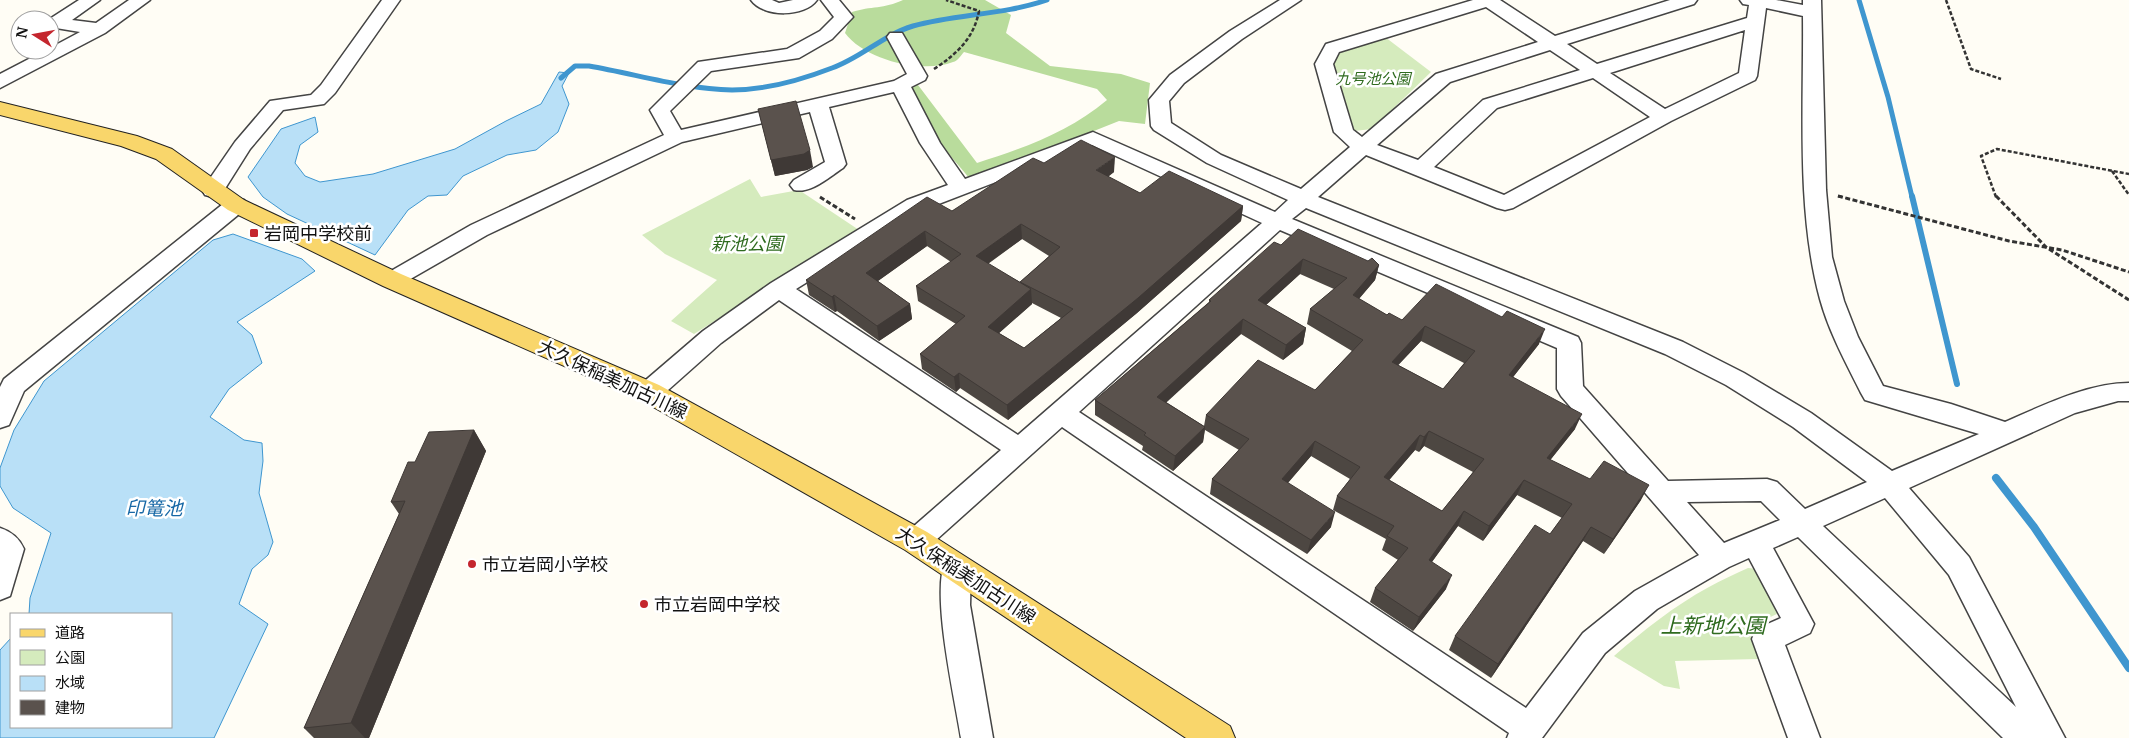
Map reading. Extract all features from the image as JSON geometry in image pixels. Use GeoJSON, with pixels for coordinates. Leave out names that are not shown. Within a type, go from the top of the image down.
{"type":"FeatureCollection","features":[{"type":"Feature","properties":{"kind":"main road","name":"大久保稲美加古川線"},"geometry":{"type":"LineString","coordinates":[[0,108],[129,141],[164,154],[225,198],[392,280],[649,392],[916,541],[1217,738]]}},
{"type":"Feature","properties":{"kind":"street"},"geometry":{"type":"LineString","coordinates":[[91,0],[55,23],[98,29]]}},
{"type":"Feature","properties":{"kind":"street"},"geometry":{"type":"LineString","coordinates":[[0,82],[98,29],[142,0]]}},
{"type":"Feature","properties":{"kind":"street"},"geometry":{"type":"LineString","coordinates":[[0,418],[13,386],[225,198],[242,146],[277,104],[317,100],[328,89],[391,0]]}},
{"type":"Feature","properties":{"kind":"street"},"geometry":{"type":"LineString","coordinates":[[760,0],[770,8],[782,10],[808,0]]}},
{"type":"Feature","properties":{"kind":"street"},"geometry":{"type":"LineString","coordinates":[[675,137],[660,110],[705,66],[792,54],[826,35],[844,17],[830,0]]}},
{"type":"Feature","properties":{"kind":"street"},"geometry":{"type":"LineString","coordinates":[[1292,0],[1236,35],[1177,79],[1160,100],[1161,126],[1214,160],[1304,199],[1674,348],[1735,379],[1802,420],[1889,484],[1959,566],[2049,738]]}},
{"type":"Feature","properties":{"kind":"street"},"geometry":{"type":"LineString","coordinates":[[1664,117],[1490,0],[1332,48],[1324,64],[1344,132],[1362,147],[1382,152],[1505,202],[1664,117],[1748,76],[1755,6]]}},
{"type":"Feature","properties":{"kind":"street"},"geometry":{"type":"LineString","coordinates":[[916,541],[1277,221],[1443,78],[1688,0]]}},
{"type":"Feature","properties":{"kind":"street"},"geometry":{"type":"LineString","coordinates":[[1421,168],[1490,104],[1595,71],[1755,6],[1812,6],[1815,190],[1821,257],[1832,301],[1846,337],[1874,393],[1951,414],[2007,433]]}},
{"type":"Feature","properties":{"kind":"street"},"geometry":{"type":"LineString","coordinates":[[896,37],[930,143],[961,189]]}},
{"type":"Feature","properties":{"kind":"street"},"geometry":{"type":"LineString","coordinates":[[392,280],[479,230],[675,137],[818,105],[909,81]]}},
{"type":"Feature","properties":{"kind":"street"},"geometry":{"type":"LineString","coordinates":[[800,185],[836,164],[818,105]]}},
{"type":"Feature","properties":{"kind":"street"},"geometry":{"type":"LineString","coordinates":[[649,392],[712,337],[779,290],[915,205],[1093,138],[1277,221],[1569,343],[1570,389],[1718,558]]}},
{"type":"Feature","properties":{"kind":"street"},"geometry":{"type":"LineString","coordinates":[[779,290],[1019,449]]}},
{"type":"Feature","properties":{"kind":"street"},"geometry":{"type":"LineString","coordinates":[[1061,412],[1527,733],[1594,642],[1646,600],[1718,558],[2067,406],[2118,392],[2129,392]]}},
{"type":"Feature","properties":{"kind":"street"},"geometry":{"type":"LineString","coordinates":[[1660,492],[1767,490],[2026,738]]}},
{"type":"Feature","properties":{"kind":"street"},"geometry":{"type":"LineString","coordinates":[[0,540],[10,549],[0,587]]}},
{"type":"Feature","properties":{"kind":"street"},"geometry":{"type":"LineString","coordinates":[[1756,543],[1799,624],[1767,639],[1804,738]]}},
{"type":"Feature","properties":{"kind":"street"},"geometry":{"type":"LineString","coordinates":[[956,568],[955,605],[977,738]]}},
{"type":"Feature","properties":{"kind":"path"},"geometry":{"type":"LineString","coordinates":[[909,81],[936,68],[962,49],[977,25],[979,11],[946,0]]}},
{"type":"Feature","properties":{"kind":"path"},"geometry":{"type":"LineString","coordinates":[[1946,0],[1971,70],[2001,79]]}},
{"type":"Feature","properties":{"kind":"path"},"geometry":{"type":"LineString","coordinates":[[2129,174],[1997,149],[1981,156],[1998,199],[2046,247],[2129,300]]}},
{"type":"Feature","properties":{"kind":"path"},"geometry":{"type":"LineString","coordinates":[[2112,171],[2129,196]]}},
{"type":"Feature","properties":{"kind":"path"},"geometry":{"type":"LineString","coordinates":[[800,185],[875,231]]}},
{"type":"Feature","properties":{"kind":"path"},"geometry":{"type":"LineString","coordinates":[[1815,190],[2009,241],[2046,247],[2129,272]]}},
{"type":"Feature","properties":{"kind":"green space"},"geometry":{"type":"Polygon","coordinates":[[[903,0],[985,0],[1011,15],[1006,33],[1050,66],[1121,74],[1150,83],[1145,124],[1119,121],[971,180],[925,122],[912,97],[910,85],[918,85],[977,163],[1029,145],[1062,130],[1107,100],[1097,89],[964,52],[955,61],[940,65],[910,65],[895,62],[866,51],[845,33],[852,12],[890,5],[903,0]]]}},
{"type":"Feature","properties":{"kind":"green space","name":"九号池公園"},"geometry":{"type":"Polygon","coordinates":[[[1385,37],[1431,72],[1372,129],[1354,131],[1331,72],[1334,58],[1338,53],[1385,37]]]}},
{"type":"Feature","properties":{"kind":"green space","name":"新池公園"},"geometry":{"type":"Polygon","coordinates":[[[750,179],[761,197],[799,190],[859,230],[694,334],[671,321],[717,280],[665,254],[642,235],[750,179]]]}},
{"type":"Feature","properties":{"kind":"green space","name":"上新地公園"},"geometry":{"type":"Polygon","coordinates":[[[1748,568],[1759,569],[1779,613],[1749,627],[1758,659],[1675,661],[1680,689],[1664,686],[1614,656],[1671,610],[1714,584],[1748,568]]]}},
{"type":"Feature","properties":{"kind":"water"},"geometry":{"type":"Polygon","coordinates":[[[559,72],[569,73],[562,86],[569,104],[558,132],[536,150],[507,155],[463,176],[447,195],[428,196],[408,210],[375,255],[287,214],[263,197],[248,177],[281,129],[315,117],[318,132],[300,145],[295,163],[305,176],[320,182],[373,174],[455,149],[541,104],[559,72]]]}},
{"type":"Feature","properties":{"kind":"water","name":"印篭池"},"geometry":{"type":"Polygon","coordinates":[[[233,234],[302,259],[315,271],[237,322],[252,335],[262,363],[229,389],[210,417],[244,440],[262,443],[263,461],[259,493],[273,542],[268,555],[252,569],[239,604],[268,624],[214,738],[0,738],[0,650],[10,639],[10,728],[172,728],[172,613],[29,613],[30,598],[51,533],[13,508],[0,486],[0,468],[14,430],[44,381],[213,240],[233,234]]]}},
{"type":"Feature","properties":{"kind":"building"},"geometry":{"type":"Polygon","coordinates":[[[796,101],[810,150],[804,154],[771,160],[758,109],[796,101]]]}},
{"type":"Feature","properties":{"kind":"building"},"geometry":{"type":"Polygon","coordinates":[[[1081,140],[1115,157],[1096,170],[1140,193],[1169,171],[1243,206],[1138,298],[1007,405],[959,373],[954,377],[920,354],[965,316],[916,286],[961,254],[925,231],[866,273],[910,304],[877,326],[834,295],[832,297],[806,280],[927,197],[952,211],[1033,158],[1044,163],[1081,140]],[[1021,224],[976,256],[1031,289],[988,327],[1024,348],[1073,309],[1020,282],[1060,247],[1021,224]]]}},
{"type":"Feature","properties":{"kind":"building"},"geometry":{"type":"Polygon","coordinates":[[[1298,229],[1368,261],[1372,258],[1379,265],[1353,295],[1387,315],[1389,313],[1402,320],[1436,284],[1502,317],[1507,311],[1545,329],[1509,375],[1582,414],[1547,458],[1590,479],[1604,461],[1649,485],[1613,539],[1591,527],[1498,664],[1455,636],[1535,525],[1550,534],[1572,504],[1524,480],[1489,526],[1464,511],[1429,560],[1452,575],[1419,617],[1375,588],[1408,548],[1387,536],[1394,526],[1337,496],[1360,467],[1315,441],[1282,479],[1335,512],[1311,540],[1212,479],[1249,439],[1206,415],[1258,360],[1315,390],[1363,340],[1310,309],[1347,278],[1303,259],[1258,300],[1306,328],[1286,345],[1243,319],[1157,397],[1205,427],[1175,456],[1144,435],[1146,433],[1095,400],[1211,301],[1209,300],[1274,242],[1281,245],[1298,229]],[[1425,326],[1392,362],[1443,389],[1475,351],[1425,326]],[[1429,431],[1424,437],[1420,435],[1384,477],[1442,511],[1484,459],[1429,431]]]}},
{"type":"Feature","properties":{"kind":"building"},"geometry":{"type":"Polygon","coordinates":[[[474,430],[351,723],[304,728],[405,501],[391,502],[408,462],[415,462],[429,432],[474,430]]]}},
{"type":"Feature","properties":{"kind":"waterway"},"geometry":{"type":"LineString","coordinates":[[561,78],[575,66],[589,66],[678,84],[714,89],[744,90],[783,84],[843,64],[892,35],[913,26],[1014,9],[1047,0]]}},
{"type":"Feature","properties":{"kind":"waterway"},"geometry":{"type":"LineString","coordinates":[[1859,0],[1888,97],[1912,197]]}},
{"type":"Feature","properties":{"kind":"waterway"},"geometry":{"type":"LineString","coordinates":[[1912,196],[1957,384]]}},
{"type":"Feature","properties":{"kind":"waterway"},"geometry":{"type":"LineString","coordinates":[[1996,478],[2034,527],[2129,668]]}},
{"type":"Feature","properties":{"kind":"place","name":"岩岡中学校前"},"geometry":{"type":"Point","coordinates":[254,233]}},
{"type":"Feature","properties":{"kind":"place","name":"市立岩岡小学校"},"geometry":{"type":"Point","coordinates":[472,564]}},
{"type":"Feature","properties":{"kind":"place","name":"市立岩岡中学校"},"geometry":{"type":"Point","coordinates":[644,604]}}]}
